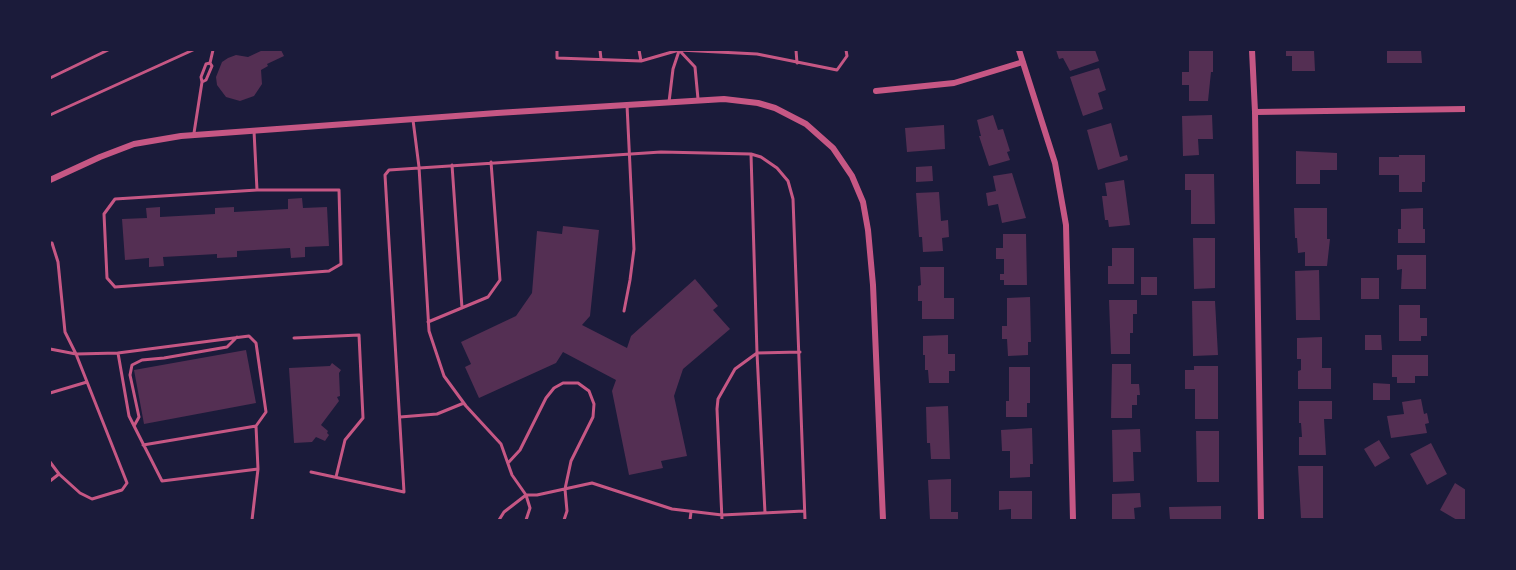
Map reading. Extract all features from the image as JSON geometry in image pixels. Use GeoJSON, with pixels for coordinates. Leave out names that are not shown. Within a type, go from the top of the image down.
{"type":"FeatureCollection","features":[{"type":"Feature","properties":{"kind":"street"},"geometry":{"type":"LineString","coordinates":[[1019,50],[1055,163],[1066,225],[1073,520]]}},
{"type":"Feature","properties":{"kind":"street"},"geometry":{"type":"LineString","coordinates":[[1252,50],[1261,520]]}},
{"type":"Feature","properties":{"kind":"street"},"geometry":{"type":"LineString","coordinates":[[876,91],[954,83],[1023,62]]}},
{"type":"Feature","properties":{"kind":"street"},"geometry":{"type":"LineString","coordinates":[[50,180],[100,157],[158,138],[669,102],[741,100],[766,105],[791,115],[806,124],[833,148],[858,187],[863,202],[873,285],[883,520]]}},
{"type":"Feature","properties":{"kind":"street"},"geometry":{"type":"LineString","coordinates":[[1254,112],[1467,109]]}},
{"type":"Feature","properties":{"kind":"lane"},"geometry":{"type":"LineString","coordinates":[[50,78],[108,50]]}},
{"type":"Feature","properties":{"kind":"lane"},"geometry":{"type":"LineString","coordinates":[[50,115],[193,50]]}},
{"type":"Feature","properties":{"kind":"lane"},"geometry":{"type":"LineString","coordinates":[[194,135],[202,82],[206,80],[212,66],[210,63],[213,50]]}},
{"type":"Feature","properties":{"kind":"lane"},"geometry":{"type":"LineString","coordinates":[[557,50],[557,58],[641,61],[679,50],[757,52],[796,63],[812,63],[837,70],[847,56],[846,50]]}},
{"type":"Feature","properties":{"kind":"lane"},"geometry":{"type":"LineString","coordinates":[[600,50],[601,59]]}},
{"type":"Feature","properties":{"kind":"lane"},"geometry":{"type":"LineString","coordinates":[[639,50],[641,61]]}},
{"type":"Feature","properties":{"kind":"lane"},"geometry":{"type":"LineString","coordinates":[[679,50],[695,67],[698,101]]}},
{"type":"Feature","properties":{"kind":"lane"},"geometry":{"type":"LineString","coordinates":[[669,102],[673,69],[679,50]]}},
{"type":"Feature","properties":{"kind":"lane"},"geometry":{"type":"LineString","coordinates":[[796,50],[796,63]]}},
{"type":"Feature","properties":{"kind":"lane"},"geometry":{"type":"LineString","coordinates":[[624,311],[634,249],[627,105]]}},
{"type":"Feature","properties":{"kind":"lane"},"geometry":{"type":"LineString","coordinates":[[413,120],[428,322],[434,349],[444,376],[464,403],[501,444],[512,475],[526,495],[530,508],[526,520]]}},
{"type":"Feature","properties":{"kind":"lane"},"geometry":{"type":"LineString","coordinates":[[254,131],[257,190]]}},
{"type":"Feature","properties":{"kind":"lane"},"geometry":{"type":"LineString","coordinates":[[311,472],[404,492],[385,175],[389,170],[661,152],[751,154],[761,157],[777,168],[788,181],[793,199],[805,520]]}},
{"type":"Feature","properties":{"kind":"lane"},"geometry":{"type":"LineString","coordinates":[[751,154],[765,513]]}},
{"type":"Feature","properties":{"kind":"lane"},"geometry":{"type":"LineString","coordinates":[[428,322],[488,297],[500,280],[491,162]]}},
{"type":"Feature","properties":{"kind":"lane"},"geometry":{"type":"LineString","coordinates":[[452,165],[462,308]]}},
{"type":"Feature","properties":{"kind":"lane"},"geometry":{"type":"LineString","coordinates":[[257,190],[339,190],[341,264],[329,272],[115,287],[107,278],[104,214],[115,199],[257,190]]}},
{"type":"Feature","properties":{"kind":"lane"},"geometry":{"type":"LineString","coordinates":[[50,243],[52,243],[58,262],[65,332],[76,354],[127,483],[122,490],[92,499],[80,493],[59,474],[50,462]]}},
{"type":"Feature","properties":{"kind":"lane"},"geometry":{"type":"LineString","coordinates":[[294,338],[359,335],[363,418],[345,440],[336,477]]}},
{"type":"Feature","properties":{"kind":"lane"},"geometry":{"type":"LineString","coordinates":[[134,426],[140,417],[130,375],[132,365],[142,360],[227,347],[238,336]]}},
{"type":"Feature","properties":{"kind":"lane"},"geometry":{"type":"LineString","coordinates":[[50,349],[76,354],[118,353],[249,336],[256,343],[266,412],[256,426],[258,469],[252,520]]}},
{"type":"Feature","properties":{"kind":"lane"},"geometry":{"type":"LineString","coordinates":[[722,520],[718,399],[735,369],[757,353],[800,352]]}},
{"type":"Feature","properties":{"kind":"lane"},"geometry":{"type":"LineString","coordinates":[[118,353],[129,416],[162,482],[258,469]]}},
{"type":"Feature","properties":{"kind":"lane"},"geometry":{"type":"LineString","coordinates":[[50,393],[87,382]]}},
{"type":"Feature","properties":{"kind":"lane"},"geometry":{"type":"LineString","coordinates":[[508,463],[520,450],[546,398],[554,388],[563,383],[578,383],[589,391],[594,404],[593,417],[571,461],[566,489],[567,511],[564,520]]}},
{"type":"Feature","properties":{"kind":"lane"},"geometry":{"type":"LineString","coordinates":[[400,417],[437,414],[464,403]]}},
{"type":"Feature","properties":{"kind":"lane"},"geometry":{"type":"LineString","coordinates":[[143,445],[256,426]]}},
{"type":"Feature","properties":{"kind":"lane"},"geometry":{"type":"LineString","coordinates":[[50,481],[59,474]]}},
{"type":"Feature","properties":{"kind":"lane"},"geometry":{"type":"LineString","coordinates":[[499,520],[504,512],[526,495],[537,495],[591,483],[672,509],[692,512],[722,515],[804,511]]}},
{"type":"Feature","properties":{"kind":"lane"},"geometry":{"type":"LineString","coordinates":[[690,520],[692,512]]}},
{"type":"Feature","properties":{"kind":"building"},"geometry":{"type":"Polygon","coordinates":[[[263,50],[281,50],[284,56],[267,64],[268,66],[261,70],[262,84],[254,96],[240,101],[226,97],[217,85],[216,77],[222,62],[236,55],[248,57],[263,50]]]}},
{"type":"Feature","properties":{"kind":"building"},"geometry":{"type":"Polygon","coordinates":[[[1056,50],[1095,50],[1099,61],[1070,71],[1063,58],[1059,59],[1056,50]]]}},
{"type":"Feature","properties":{"kind":"building"},"geometry":{"type":"Polygon","coordinates":[[[1286,50],[1314,50],[1315,71],[1292,71],[1292,56],[1286,56],[1286,50]]]}},
{"type":"Feature","properties":{"kind":"building"},"geometry":{"type":"Polygon","coordinates":[[[1387,50],[1421,50],[1422,63],[1387,63],[1387,50]]]}},
{"type":"Feature","properties":{"kind":"building"},"geometry":{"type":"Polygon","coordinates":[[[1189,51],[1213,51],[1213,72],[1211,72],[1208,101],[1189,101],[1189,85],[1182,85],[1182,72],[1189,72],[1189,51]]]}},
{"type":"Feature","properties":{"kind":"building"},"geometry":{"type":"Polygon","coordinates":[[[1099,68],[1106,90],[1098,93],[1103,109],[1083,116],[1070,77],[1099,68]]]}},
{"type":"Feature","properties":{"kind":"building"},"geometry":{"type":"Polygon","coordinates":[[[993,115],[998,130],[1003,129],[1010,151],[1007,152],[1010,160],[989,166],[979,136],[981,136],[977,120],[993,115]]]}},
{"type":"Feature","properties":{"kind":"building"},"geometry":{"type":"Polygon","coordinates":[[[1212,115],[1213,139],[1198,139],[1199,155],[1183,156],[1182,116],[1212,115]]]}},
{"type":"Feature","properties":{"kind":"building"},"geometry":{"type":"Polygon","coordinates":[[[1111,123],[1120,157],[1127,155],[1128,160],[1098,170],[1087,130],[1111,123]]]}},
{"type":"Feature","properties":{"kind":"building"},"geometry":{"type":"Polygon","coordinates":[[[944,125],[945,149],[907,152],[905,128],[944,125]]]}},
{"type":"Feature","properties":{"kind":"building"},"geometry":{"type":"Polygon","coordinates":[[[1296,151],[1337,153],[1337,170],[1320,170],[1320,184],[1296,184],[1296,151]]]}},
{"type":"Feature","properties":{"kind":"building"},"geometry":{"type":"Polygon","coordinates":[[[1399,155],[1425,155],[1425,182],[1422,182],[1422,192],[1399,192],[1399,175],[1379,175],[1379,157],[1399,157],[1399,155]]]}},
{"type":"Feature","properties":{"kind":"building"},"geometry":{"type":"Polygon","coordinates":[[[932,166],[933,181],[916,182],[916,167],[932,166]]]}},
{"type":"Feature","properties":{"kind":"building"},"geometry":{"type":"Polygon","coordinates":[[[1012,173],[1026,218],[1002,223],[998,204],[988,206],[986,193],[996,191],[993,176],[1012,173]]]}},
{"type":"Feature","properties":{"kind":"building"},"geometry":{"type":"Polygon","coordinates":[[[1185,174],[1214,174],[1215,224],[1191,224],[1191,190],[1185,190],[1185,174]]]}},
{"type":"Feature","properties":{"kind":"building"},"geometry":{"type":"Polygon","coordinates":[[[1124,180],[1130,225],[1109,227],[1108,220],[1105,220],[1102,196],[1107,196],[1105,183],[1124,180]]]}},
{"type":"Feature","properties":{"kind":"building"},"geometry":{"type":"Polygon","coordinates":[[[939,192],[941,221],[948,220],[949,237],[942,238],[943,251],[923,252],[922,237],[919,237],[916,193],[939,192]]]}},
{"type":"Feature","properties":{"kind":"building"},"geometry":{"type":"Polygon","coordinates":[[[302,198],[303,208],[327,207],[329,246],[305,247],[305,257],[291,258],[290,248],[237,251],[237,257],[217,258],[217,254],[163,257],[164,266],[149,267],[149,258],[125,260],[122,219],[147,218],[146,208],[160,207],[160,217],[215,214],[215,208],[234,207],[234,212],[288,209],[288,199],[302,198]]]}},
{"type":"Feature","properties":{"kind":"building"},"geometry":{"type":"Polygon","coordinates":[[[1294,208],[1327,208],[1327,239],[1330,239],[1327,266],[1305,266],[1305,252],[1298,253],[1297,238],[1295,238],[1294,208]]]}},
{"type":"Feature","properties":{"kind":"building"},"geometry":{"type":"Polygon","coordinates":[[[1423,208],[1425,243],[1398,243],[1401,209],[1423,208]]]}},
{"type":"Feature","properties":{"kind":"building"},"geometry":{"type":"Polygon","coordinates":[[[563,226],[599,230],[590,316],[582,325],[627,348],[631,336],[695,279],[718,306],[713,310],[730,329],[683,369],[674,396],[687,456],[661,461],[663,468],[629,475],[612,391],[616,380],[563,352],[556,363],[479,398],[465,367],[471,364],[461,342],[516,316],[532,293],[537,231],[562,234],[563,226]]]}},
{"type":"Feature","properties":{"kind":"building"},"geometry":{"type":"Polygon","coordinates":[[[1003,234],[1026,234],[1027,285],[1004,285],[1004,280],[1000,280],[1000,274],[1004,274],[1004,259],[996,259],[996,248],[1003,248],[1003,234]]]}},
{"type":"Feature","properties":{"kind":"building"},"geometry":{"type":"Polygon","coordinates":[[[1193,238],[1215,238],[1215,288],[1194,289],[1193,238]]]}},
{"type":"Feature","properties":{"kind":"building"},"geometry":{"type":"Polygon","coordinates":[[[1112,248],[1134,248],[1134,284],[1108,284],[1108,266],[1112,266],[1112,248]]]}},
{"type":"Feature","properties":{"kind":"building"},"geometry":{"type":"Polygon","coordinates":[[[1397,255],[1426,255],[1426,289],[1401,289],[1402,269],[1397,270],[1397,255]]]}},
{"type":"Feature","properties":{"kind":"building"},"geometry":{"type":"Polygon","coordinates":[[[920,267],[944,267],[944,298],[954,298],[954,319],[922,319],[922,301],[918,301],[918,286],[921,285],[920,267]]]}},
{"type":"Feature","properties":{"kind":"building"},"geometry":{"type":"Polygon","coordinates":[[[1319,270],[1320,320],[1296,320],[1295,271],[1319,270]]]}},
{"type":"Feature","properties":{"kind":"building"},"geometry":{"type":"Polygon","coordinates":[[[1141,277],[1157,277],[1157,295],[1141,295],[1141,277]]]}},
{"type":"Feature","properties":{"kind":"building"},"geometry":{"type":"Polygon","coordinates":[[[1361,278],[1379,278],[1379,299],[1361,299],[1361,278]]]}},
{"type":"Feature","properties":{"kind":"building"},"geometry":{"type":"Polygon","coordinates":[[[1030,297],[1031,342],[1028,342],[1028,355],[1008,356],[1007,339],[1002,339],[1002,326],[1007,326],[1007,298],[1030,297]]]}},
{"type":"Feature","properties":{"kind":"building"},"geometry":{"type":"Polygon","coordinates":[[[1109,300],[1137,300],[1137,314],[1133,314],[1133,333],[1130,333],[1130,354],[1111,354],[1109,300]]]}},
{"type":"Feature","properties":{"kind":"building"},"geometry":{"type":"Polygon","coordinates":[[[1192,301],[1215,301],[1218,355],[1193,356],[1192,301]]]}},
{"type":"Feature","properties":{"kind":"building"},"geometry":{"type":"Polygon","coordinates":[[[1399,305],[1420,305],[1420,318],[1427,318],[1427,336],[1421,336],[1421,341],[1399,341],[1399,305]]]}},
{"type":"Feature","properties":{"kind":"building"},"geometry":{"type":"Polygon","coordinates":[[[948,335],[948,354],[955,354],[955,371],[949,371],[949,383],[929,383],[928,370],[925,370],[925,355],[923,355],[923,336],[948,335]]]}},
{"type":"Feature","properties":{"kind":"building"},"geometry":{"type":"Polygon","coordinates":[[[1365,335],[1381,335],[1382,350],[1365,350],[1365,335]]]}},
{"type":"Feature","properties":{"kind":"building"},"geometry":{"type":"Polygon","coordinates":[[[1322,337],[1322,368],[1331,368],[1331,389],[1298,389],[1301,359],[1297,359],[1297,338],[1322,337]]]}},
{"type":"Feature","properties":{"kind":"building"},"geometry":{"type":"Polygon","coordinates":[[[246,350],[256,403],[144,424],[134,370],[246,350]]]}},
{"type":"Feature","properties":{"kind":"building"},"geometry":{"type":"Polygon","coordinates":[[[1392,355],[1428,355],[1428,376],[1415,376],[1415,383],[1397,383],[1397,377],[1392,377],[1392,355]]]}},
{"type":"Feature","properties":{"kind":"building"},"geometry":{"type":"Polygon","coordinates":[[[332,363],[341,370],[339,373],[340,396],[337,397],[339,401],[321,425],[329,435],[325,441],[316,437],[312,442],[294,443],[289,368],[330,366],[332,363]]]}},
{"type":"Feature","properties":{"kind":"building"},"geometry":{"type":"Polygon","coordinates":[[[1112,364],[1131,364],[1131,384],[1139,384],[1140,395],[1137,395],[1137,405],[1132,405],[1132,418],[1111,418],[1112,364]]]}},
{"type":"Feature","properties":{"kind":"building"},"geometry":{"type":"Polygon","coordinates":[[[1194,366],[1218,366],[1218,419],[1195,419],[1195,389],[1185,389],[1185,370],[1194,370],[1194,366]]]}},
{"type":"Feature","properties":{"kind":"building"},"geometry":{"type":"Polygon","coordinates":[[[1009,367],[1030,367],[1030,403],[1027,403],[1027,417],[1006,417],[1006,401],[1009,401],[1009,367]]]}},
{"type":"Feature","properties":{"kind":"building"},"geometry":{"type":"Polygon","coordinates":[[[1373,383],[1390,384],[1390,400],[1373,400],[1373,383]]]}},
{"type":"Feature","properties":{"kind":"building"},"geometry":{"type":"Polygon","coordinates":[[[1421,399],[1424,414],[1427,413],[1429,423],[1425,424],[1427,433],[1391,438],[1387,416],[1404,414],[1402,402],[1421,399]]]}},
{"type":"Feature","properties":{"kind":"building"},"geometry":{"type":"Polygon","coordinates":[[[1299,401],[1332,401],[1332,419],[1324,419],[1326,455],[1299,455],[1299,437],[1302,437],[1301,423],[1299,423],[1299,401]]]}},
{"type":"Feature","properties":{"kind":"building"},"geometry":{"type":"Polygon","coordinates":[[[948,406],[950,459],[931,459],[930,443],[927,443],[926,407],[948,406]]]}},
{"type":"Feature","properties":{"kind":"building"},"geometry":{"type":"Polygon","coordinates":[[[1032,428],[1033,464],[1030,464],[1030,477],[1010,478],[1010,451],[1002,451],[1001,430],[1032,428]]]}},
{"type":"Feature","properties":{"kind":"building"},"geometry":{"type":"Polygon","coordinates":[[[1140,429],[1141,452],[1133,452],[1134,481],[1113,482],[1112,430],[1140,429]]]}},
{"type":"Feature","properties":{"kind":"building"},"geometry":{"type":"Polygon","coordinates":[[[1196,431],[1219,431],[1219,482],[1197,482],[1196,431]]]}},
{"type":"Feature","properties":{"kind":"building"},"geometry":{"type":"Polygon","coordinates":[[[1379,440],[1390,458],[1375,467],[1364,449],[1379,440]]]}},
{"type":"Feature","properties":{"kind":"building"},"geometry":{"type":"Polygon","coordinates":[[[1431,443],[1447,474],[1427,485],[1410,454],[1431,443]]]}},
{"type":"Feature","properties":{"kind":"building"},"geometry":{"type":"Polygon","coordinates":[[[1298,466],[1323,466],[1323,518],[1301,518],[1298,466]]]}},
{"type":"Feature","properties":{"kind":"building"},"geometry":{"type":"Polygon","coordinates":[[[951,479],[951,512],[958,512],[958,520],[930,520],[928,480],[951,479]]]}},
{"type":"Feature","properties":{"kind":"building"},"geometry":{"type":"Polygon","coordinates":[[[1455,483],[1466,490],[1466,520],[1457,520],[1440,510],[1455,483]]]}},
{"type":"Feature","properties":{"kind":"building"},"geometry":{"type":"Polygon","coordinates":[[[999,491],[1032,491],[1032,520],[1011,520],[1011,509],[999,510],[999,491]]]}},
{"type":"Feature","properties":{"kind":"building"},"geometry":{"type":"Polygon","coordinates":[[[1140,493],[1141,507],[1134,508],[1135,520],[1112,520],[1112,494],[1140,493]]]}},
{"type":"Feature","properties":{"kind":"building"},"geometry":{"type":"Polygon","coordinates":[[[1221,506],[1221,520],[1170,520],[1169,507],[1221,506]]]}}]}
